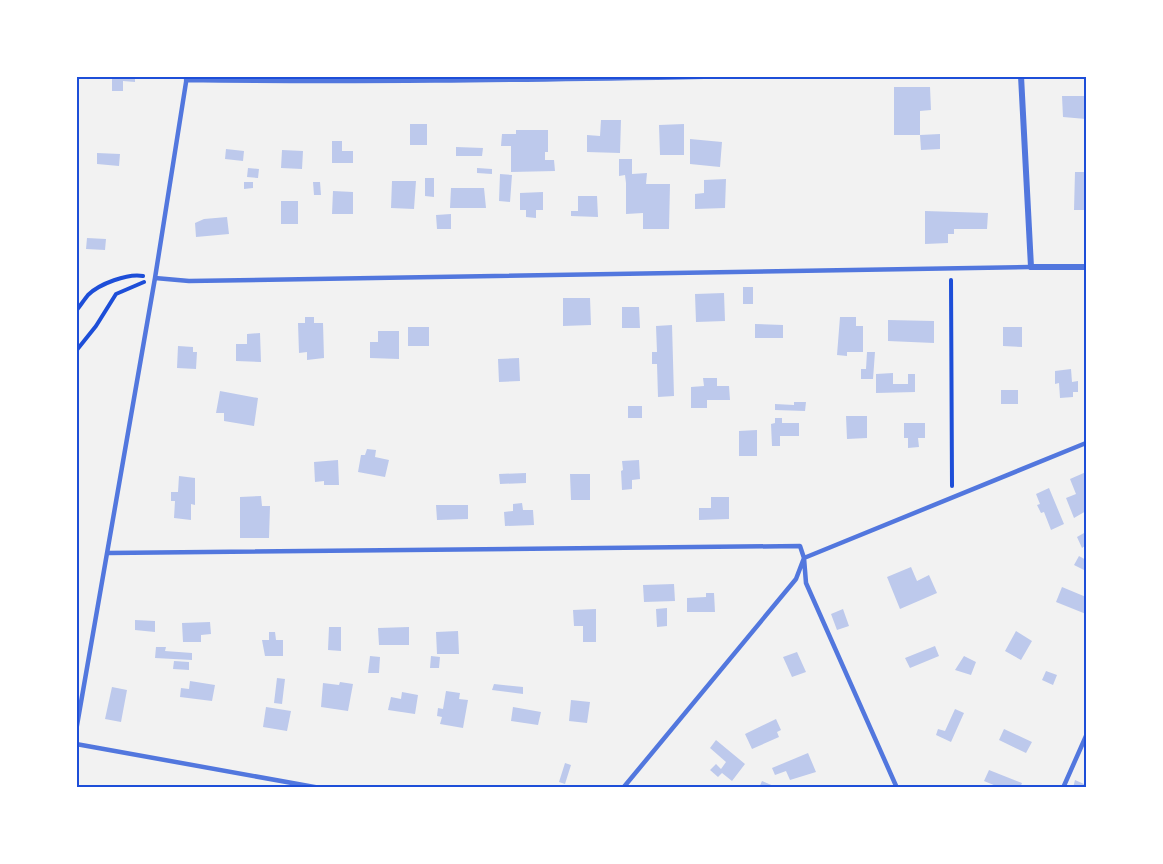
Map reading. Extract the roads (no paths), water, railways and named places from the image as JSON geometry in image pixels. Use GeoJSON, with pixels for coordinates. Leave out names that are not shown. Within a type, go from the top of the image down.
{"type":"FeatureCollection","features":[{"type":"Feature","properties":{"kind":"street"},"geometry":{"type":"LineString","coordinates":[[1021,76],[1031,267],[1086,267]]}},
{"type":"Feature","properties":{"kind":"lane"},"geometry":{"type":"LineString","coordinates":[[76,731],[155,278],[186,78],[430,81],[753,76]]}},
{"type":"Feature","properties":{"kind":"lane"},"geometry":{"type":"LineString","coordinates":[[155,278],[189,282],[1031,267]]}},
{"type":"Feature","properties":{"kind":"lane"},"geometry":{"type":"LineString","coordinates":[[623,788],[796,579],[804,558],[1086,443]]}},
{"type":"Feature","properties":{"kind":"lane"},"geometry":{"type":"LineString","coordinates":[[108,554],[800,546],[804,558],[806,583],[897,788]]}},
{"type":"Feature","properties":{"kind":"lane"},"geometry":{"type":"LineString","coordinates":[[1063,788],[1086,736]]}},
{"type":"Feature","properties":{"kind":"lane"},"geometry":{"type":"LineString","coordinates":[[76,744],[320,788]]}}]}
